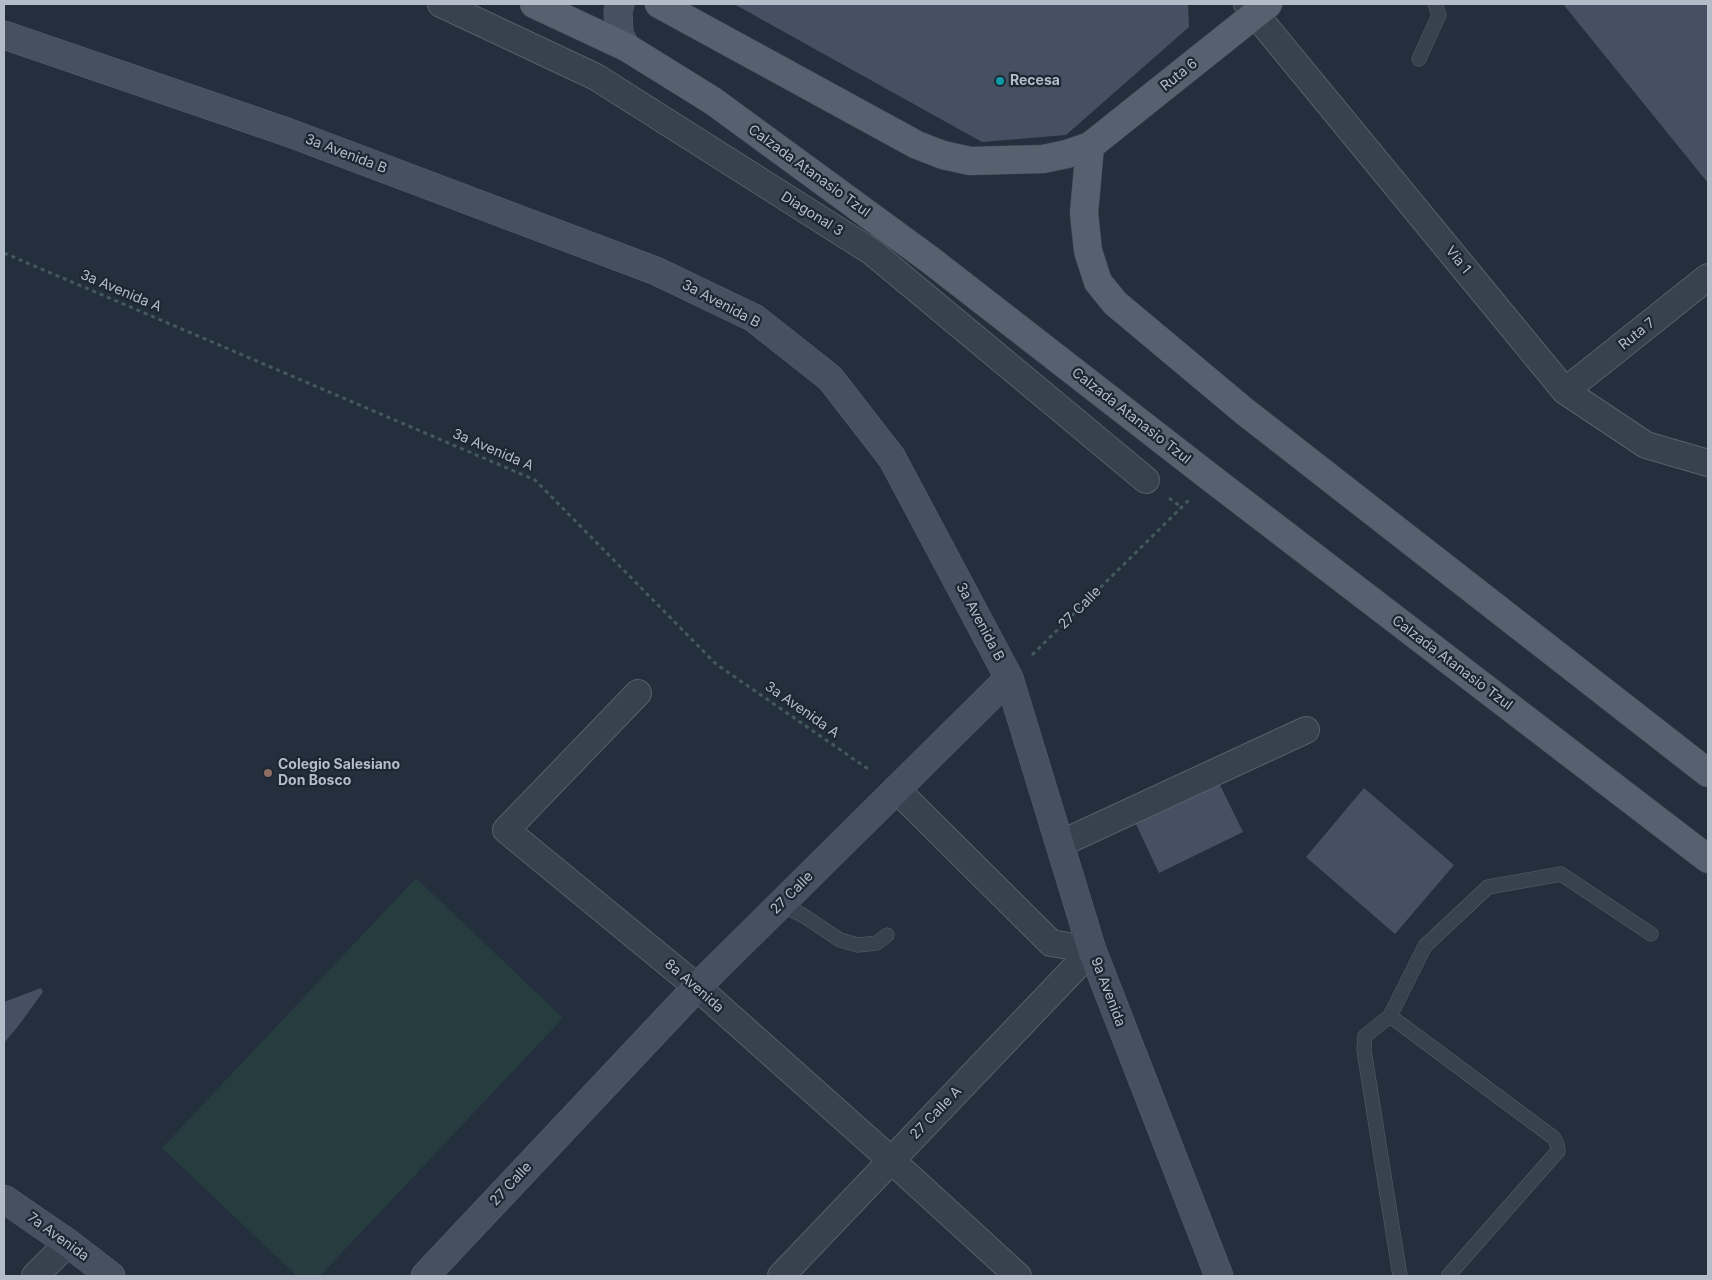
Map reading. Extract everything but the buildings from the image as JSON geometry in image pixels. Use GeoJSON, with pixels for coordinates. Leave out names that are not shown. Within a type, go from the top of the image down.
{"type":"FeatureCollection","features":[{"type":"Feature","properties":{"kind":"main road","name":"Calzada Atanasio Tzul"},"geometry":{"type":"LineString","coordinates":[[534,4],[626,47],[712,101],[930,259],[1211,478],[1708,859]]}},
{"type":"Feature","properties":{"kind":"main road"},"geometry":{"type":"LineString","coordinates":[[659,4],[917,145],[943,155],[970,161],[1043,159],[1067,154],[1090,146],[1084,213],[1088,251],[1098,282],[1115,303],[1244,411],[1708,772]]}},
{"type":"Feature","properties":{"kind":"main road","name":"Ruta 6"},"geometry":{"type":"LineString","coordinates":[[1090,146],[1257,7]]}},
{"type":"Feature","properties":{"kind":"street","name":"Diagonal 3"},"geometry":{"type":"LineString","coordinates":[[441,4],[596,78],[872,252],[1146,480]]}},
{"type":"Feature","properties":{"kind":"street"},"geometry":{"type":"LineString","coordinates":[[620,4],[618,12],[619,34],[626,47]]}},
{"type":"Feature","properties":{"kind":"street","name":"Vía 1"},"geometry":{"type":"LineString","coordinates":[[1257,7],[1565,390],[1646,445],[1708,463]]}},
{"type":"Feature","properties":{"kind":"street","name":"3a Avenida B"},"geometry":{"type":"LineString","coordinates":[[4,34],[287,132],[656,271],[754,318],[830,378],[892,458],[1009,678],[1092,950]]}},
{"type":"Feature","properties":{"kind":"street","name":"Ruta 7"},"geometry":{"type":"LineString","coordinates":[[1565,390],[1708,277]]}},
{"type":"Feature","properties":{"kind":"street","name":"27 Calle"},"geometry":{"type":"LineString","coordinates":[[425,1276],[697,987],[1009,678]]}},
{"type":"Feature","properties":{"kind":"street","name":"8a Avenida"},"geometry":{"type":"LineString","coordinates":[[638,694],[506,830],[697,987],[1018,1276]]}},
{"type":"Feature","properties":{"kind":"street"},"geometry":{"type":"LineString","coordinates":[[1060,844],[1306,730]]}},
{"type":"Feature","properties":{"kind":"street","name":"9a Avenida"},"geometry":{"type":"LineString","coordinates":[[896,789],[1051,943],[1092,950],[1219,1276]]}},
{"type":"Feature","properties":{"kind":"street","name":"27 Calle A"},"geometry":{"type":"LineString","coordinates":[[781,1276],[1092,950]]}},
{"type":"Feature","properties":{"kind":"street","name":"7a Avenida"},"geometry":{"type":"LineString","coordinates":[[4,1199],[68,1243],[111,1276]]}},
{"type":"Feature","properties":{"kind":"street"},"geometry":{"type":"LineString","coordinates":[[35,1276],[68,1243]]}},
{"type":"Feature","properties":{"kind":"lane"},"geometry":{"type":"LineString","coordinates":[[1419,59],[1439,15],[1435,4]]}},
{"type":"Feature","properties":{"kind":"lane"},"geometry":{"type":"LineString","coordinates":[[1400,1276],[1364,1050],[1365,1036],[1390,1016],[1426,946],[1488,887],[1561,874],[1651,934]]}},
{"type":"Feature","properties":{"kind":"lane"},"geometry":{"type":"LineString","coordinates":[[781,904],[804,916],[840,940],[858,945],[877,943],[887,935]]}},
{"type":"Feature","properties":{"kind":"lane"},"geometry":{"type":"LineString","coordinates":[[1390,1016],[1554,1138],[1557,1144],[1558,1151],[1448,1276]]}},
{"type":"Feature","properties":{"kind":"path","name":"3a Avenida A"},"geometry":{"type":"LineString","coordinates":[[4,253],[535,480],[716,664],[896,789]]}},
{"type":"Feature","properties":{"kind":"path","name":"27 Calle"},"geometry":{"type":"LineString","coordinates":[[1009,678],[1170,518]]}},
{"type":"Feature","properties":{"kind":"green space"},"geometry":{"type":"Polygon","coordinates":[[[416,878],[563,1018],[320,1276],[297,1276],[162,1148],[416,878]]]}},
{"type":"Feature","properties":{"kind":"place","name":"Recesa"},"geometry":{"type":"Point","coordinates":[1000,81]}},
{"type":"Feature","properties":{"kind":"place","name":"Colegio Salesiano Don Bosco"},"geometry":{"type":"Point","coordinates":[268,773]}}]}
